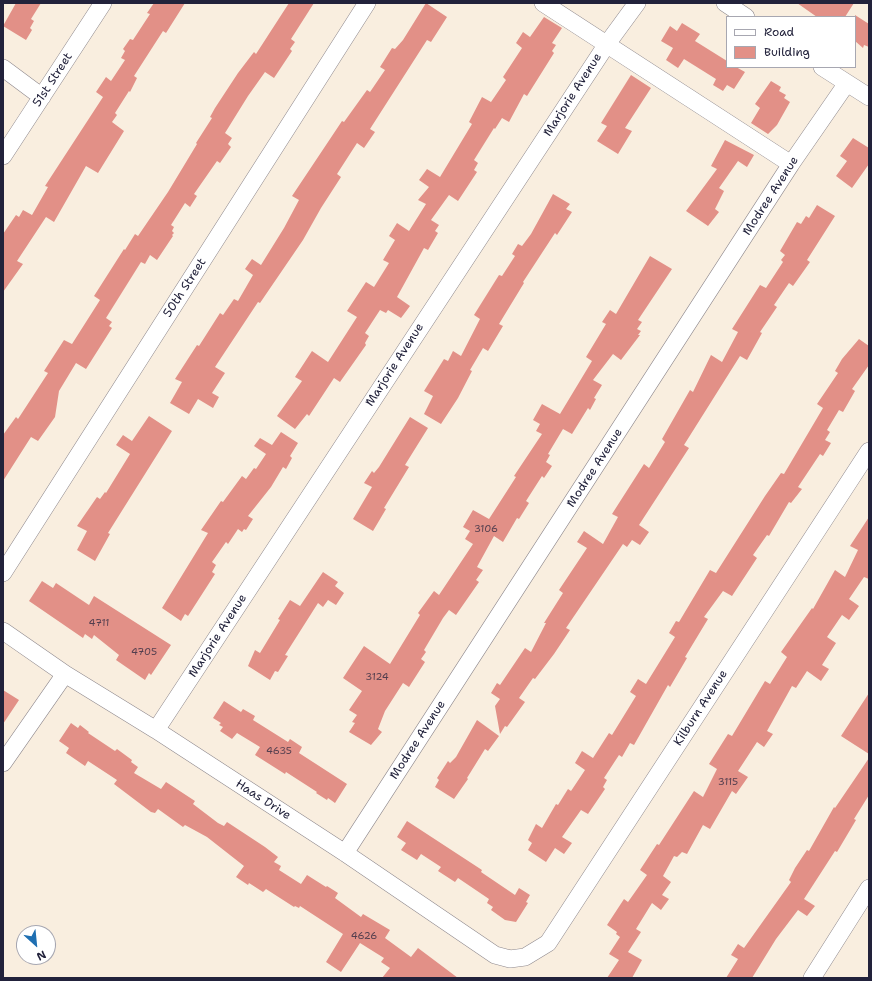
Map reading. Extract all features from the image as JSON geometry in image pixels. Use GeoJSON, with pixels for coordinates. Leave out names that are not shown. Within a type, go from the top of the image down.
{"type":"FeatureCollection","features":[{"type":"Feature","properties":{"kind":"street","name":"51st Street"},"geometry":{"type":"LineString","coordinates":[[3,156],[103,3]]}},
{"type":"Feature","properties":{"kind":"street","name":"50th Street"},"geometry":{"type":"LineString","coordinates":[[3,573],[367,3]]}},
{"type":"Feature","properties":{"kind":"street"},"geometry":{"type":"LineString","coordinates":[[543,3],[791,164]]}},
{"type":"Feature","properties":{"kind":"street","name":"Marjorie Avenue"},"geometry":{"type":"LineString","coordinates":[[156,730],[607,44],[637,3]]}},
{"type":"Feature","properties":{"kind":"street"},"geometry":{"type":"LineString","coordinates":[[725,3],[744,16]]}},
{"type":"Feature","properties":{"kind":"street"},"geometry":{"type":"LineString","coordinates":[[3,68],[42,97]]}},
{"type":"Feature","properties":{"kind":"street"},"geometry":{"type":"LineString","coordinates":[[824,68],[869,98]]}},
{"type":"Feature","properties":{"kind":"street","name":"Modree Avenue"},"geometry":{"type":"LineString","coordinates":[[344,854],[791,164],[847,83]]}},
{"type":"Feature","properties":{"kind":"street","name":"Kilburn Avenue"},"geometry":{"type":"LineString","coordinates":[[525,957],[548,943],[869,451]]}},
{"type":"Feature","properties":{"kind":"street","name":"Haas Drive"},"geometry":{"type":"LineString","coordinates":[[3,631],[65,674],[156,730],[495,955],[510,959],[525,957]]}},
{"type":"Feature","properties":{"kind":"street"},"geometry":{"type":"LineString","coordinates":[[3,763],[65,674]]}},
{"type":"Feature","properties":{"kind":"street"},"geometry":{"type":"LineString","coordinates":[[812,978],[869,888]]}},
{"type":"Feature","properties":{"kind":"building"},"geometry":{"type":"Polygon","coordinates":[[[16,3],[41,3],[31,19],[34,21],[30,28],[32,30],[26,40],[3,26],[16,3]]]}},
{"type":"Feature","properties":{"kind":"building"},"geometry":{"type":"Polygon","coordinates":[[[154,3],[185,3],[166,33],[163,31],[134,76],[137,78],[130,92],[129,91],[115,113],[117,115],[112,122],[124,131],[98,173],[86,166],[54,222],[46,217],[17,261],[23,264],[3,292],[3,234],[16,215],[19,217],[23,210],[32,215],[48,187],[45,186],[103,97],[96,92],[106,77],[111,81],[125,60],[121,58],[125,51],[123,49],[130,39],[133,40],[150,14],[147,13],[154,3]]]}},
{"type":"Feature","properties":{"kind":"building"},"geometry":{"type":"Polygon","coordinates":[[[289,3],[314,3],[291,39],[295,42],[290,49],[292,51],[274,78],[265,72],[248,96],[225,133],[232,138],[228,144],[231,147],[220,163],[217,161],[194,194],[197,196],[190,207],[185,203],[171,225],[174,227],[172,231],[174,233],[172,235],[173,236],[157,260],[150,255],[145,264],[141,262],[106,318],[112,322],[109,326],[112,328],[86,369],[76,363],[59,391],[55,417],[38,441],[31,437],[3,481],[3,435],[16,417],[18,419],[48,373],[44,371],[64,340],[72,344],[100,300],[94,296],[124,249],[125,250],[135,234],[138,236],[168,192],[212,118],[210,117],[215,108],[238,73],[254,52],[256,54],[289,3]]]}},
{"type":"Feature","properties":{"kind":"building"},"geometry":{"type":"Polygon","coordinates":[[[426,3],[447,17],[431,42],[427,40],[370,129],[375,132],[364,148],[357,143],[337,174],[341,177],[303,240],[260,303],[258,302],[215,367],[225,373],[212,393],[219,397],[213,408],[198,399],[189,414],[170,403],[182,382],[175,379],[197,345],[199,346],[220,313],[223,315],[234,299],[238,301],[253,275],[245,269],[252,259],[261,265],[299,200],[292,196],[342,121],[344,122],[367,90],[370,92],[385,70],[380,67],[392,48],[395,49],[403,40],[426,3]]]}},
{"type":"Feature","properties":{"kind":"building"},"geometry":{"type":"Polygon","coordinates":[[[797,3],[854,3],[846,16],[816,16],[797,3]]]}},
{"type":"Feature","properties":{"kind":"building"},"geometry":{"type":"Polygon","coordinates":[[[855,16],[869,24],[869,47],[864,45],[863,48],[856,42],[855,16]]]}},
{"type":"Feature","properties":{"kind":"building"},"geometry":{"type":"Polygon","coordinates":[[[544,17],[562,28],[552,43],[556,45],[552,51],[554,53],[527,96],[524,94],[509,122],[502,118],[495,129],[494,128],[474,160],[478,163],[474,170],[477,172],[458,201],[449,195],[431,220],[439,225],[435,231],[438,233],[428,250],[424,248],[397,297],[410,306],[401,318],[388,310],[386,313],[380,310],[365,333],[369,336],[365,343],[366,345],[340,382],[334,378],[309,416],[307,414],[295,429],[277,416],[302,381],[295,377],[312,351],[328,362],[357,317],[347,311],[366,282],[374,287],[389,263],[383,260],[395,240],[389,236],[397,223],[409,231],[426,204],[418,200],[429,187],[419,180],[427,169],[440,177],[472,124],[469,122],[482,97],[491,102],[506,80],[503,77],[522,48],[516,43],[523,32],[530,37],[544,17]]]}},
{"type":"Feature","properties":{"kind":"building"},"geometry":{"type":"Polygon","coordinates":[[[682,23],[700,34],[695,41],[726,60],[726,68],[738,68],[745,72],[734,89],[727,85],[723,91],[713,85],[716,79],[684,59],[678,68],[666,60],[673,48],[661,41],[670,26],[677,31],[682,23]]]}},
{"type":"Feature","properties":{"kind":"building"},"geometry":{"type":"Polygon","coordinates":[[[631,75],[651,88],[625,128],[632,131],[618,154],[597,141],[607,126],[601,123],[631,75]]]}},
{"type":"Feature","properties":{"kind":"building"},"geometry":{"type":"Polygon","coordinates":[[[771,81],[781,87],[779,91],[786,95],[784,98],[790,102],[777,125],[768,134],[751,123],[760,108],[755,104],[771,81]]]}},
{"type":"Feature","properties":{"kind":"building"},"geometry":{"type":"Polygon","coordinates":[[[853,138],[869,148],[869,164],[852,188],[836,176],[847,161],[840,156],[853,138]]]}},
{"type":"Feature","properties":{"kind":"building"},"geometry":{"type":"Polygon","coordinates":[[[725,140],[754,155],[747,167],[738,161],[719,188],[724,191],[715,209],[719,212],[708,226],[686,211],[717,169],[711,166],[725,140]]]}},
{"type":"Feature","properties":{"kind":"building"},"geometry":{"type":"Polygon","coordinates":[[[553,194],[570,204],[566,209],[572,212],[557,235],[555,233],[523,282],[524,283],[499,324],[503,326],[488,351],[483,348],[470,370],[472,371],[458,398],[441,424],[424,414],[433,396],[424,391],[444,359],[448,361],[453,351],[461,356],[480,319],[474,315],[499,275],[502,276],[515,256],[512,254],[518,244],[522,246],[531,234],[553,194]]]}},
{"type":"Feature","properties":{"kind":"building"},"geometry":{"type":"Polygon","coordinates":[[[817,205],[835,216],[807,260],[810,262],[793,286],[789,283],[774,305],[777,307],[760,332],[762,333],[747,360],[740,356],[684,445],[689,448],[639,525],[649,532],[640,545],[632,540],[627,547],[623,544],[566,628],[570,630],[554,654],[535,679],[533,678],[519,698],[525,702],[507,727],[505,726],[500,734],[495,706],[500,699],[491,693],[497,683],[500,685],[525,648],[531,652],[546,623],[544,623],[563,593],[559,590],[587,548],[577,542],[584,531],[603,544],[618,517],[612,514],[644,464],[649,468],[665,442],[662,439],[690,390],[693,392],[711,355],[722,362],[738,332],[732,329],[760,285],[766,288],[783,262],[781,260],[785,255],[780,251],[797,222],[801,224],[806,216],[809,218],[817,205]]]}},
{"type":"Feature","properties":{"kind":"building"},"geometry":{"type":"Polygon","coordinates":[[[650,256],[672,269],[638,320],[642,322],[637,329],[641,331],[638,335],[640,335],[621,360],[613,354],[593,380],[602,385],[594,398],[596,399],[590,410],[588,408],[572,434],[563,429],[548,454],[550,455],[546,462],[552,466],[544,478],[542,476],[526,501],[529,503],[519,519],[517,518],[503,542],[494,536],[477,567],[483,570],[476,580],[479,582],[456,615],[449,610],[443,618],[424,650],[426,652],[421,659],[425,662],[409,687],[403,683],[385,711],[378,729],[382,732],[371,745],[349,732],[355,723],[352,722],[357,715],[349,710],[362,691],[343,678],[364,646],[390,664],[420,615],[418,613],[434,591],[439,595],[473,544],[465,539],[470,531],[463,527],[473,510],[489,519],[516,477],[514,476],[542,434],[536,431],[540,424],[533,420],[542,404],[560,414],[592,361],[586,357],[606,324],[602,322],[610,310],[616,314],[650,256]]]}},
{"type":"Feature","properties":{"kind":"building"},"geometry":{"type":"Polygon","coordinates":[[[859,339],[869,346],[869,365],[852,389],[855,391],[843,412],[839,410],[827,430],[830,432],[825,440],[831,443],[823,456],[820,454],[798,487],[802,489],[791,503],[789,502],[769,536],[767,535],[753,555],[757,558],[732,596],[723,591],[704,617],[708,619],[685,657],[687,658],[670,687],[668,685],[634,745],[630,743],[622,757],[619,755],[604,778],[607,780],[603,787],[605,789],[588,814],[581,810],[562,837],[572,843],[564,854],[555,848],[546,862],[528,850],[532,843],[528,840],[536,824],[542,828],[556,804],[558,805],[568,789],[571,791],[585,770],[575,763],[582,751],[593,758],[609,733],[612,735],[636,696],[630,692],[638,679],[646,684],[675,637],[669,633],[676,621],[679,622],[710,570],[716,573],[765,496],[781,473],[784,474],[823,408],[817,404],[838,373],[835,371],[842,359],[859,339]]]}},
{"type":"Feature","properties":{"kind":"building"},"geometry":{"type":"Polygon","coordinates":[[[149,416],[172,431],[108,533],[110,534],[95,561],[77,550],[87,531],[77,526],[97,497],[100,499],[105,492],[106,493],[130,454],[116,445],[123,435],[132,441],[149,416]]]}},
{"type":"Feature","properties":{"kind":"building"},"geometry":{"type":"Polygon","coordinates":[[[410,417],[428,428],[405,465],[409,467],[384,508],[386,509],[373,531],[353,519],[372,487],[364,483],[372,471],[374,473],[379,467],[410,417]]]}},
{"type":"Feature","properties":{"kind":"building"},"geometry":{"type":"Polygon","coordinates":[[[281,432],[298,443],[290,456],[292,458],[286,469],[283,467],[271,487],[248,516],[253,519],[246,530],[244,529],[242,532],[238,529],[228,544],[226,542],[212,562],[216,565],[212,572],[215,574],[188,616],[185,614],[181,621],[162,608],[208,533],[201,530],[221,501],[223,502],[242,476],[246,479],[254,468],[256,469],[266,454],[254,446],[260,438],[272,445],[281,432]]]}},
{"type":"Feature","properties":{"kind":"building"},"geometry":{"type":"Polygon","coordinates":[[[869,517],[869,579],[864,577],[849,599],[859,606],[849,620],[842,615],[827,637],[836,643],[822,665],[829,669],[821,681],[807,671],[796,688],[792,686],[767,731],[773,734],[764,747],[757,742],[738,771],[748,777],[736,794],[732,791],[710,829],[703,825],[687,854],[682,852],[677,857],[674,856],[663,876],[671,882],[662,895],[669,899],[661,910],[652,903],[636,929],[641,932],[628,952],[642,960],[632,978],[607,978],[619,960],[609,954],[620,937],[616,934],[617,932],[607,925],[624,899],[628,902],[647,875],[640,870],[657,844],[659,845],[694,791],[703,797],[717,769],[709,764],[728,734],[732,736],[765,681],[770,684],[787,657],[781,652],[812,608],[813,609],[835,570],[845,577],[858,550],[850,546],[869,517]]]}},
{"type":"Feature","properties":{"kind":"building"},"geometry":{"type":"Polygon","coordinates":[[[323,572],[338,582],[335,586],[344,593],[336,605],[328,600],[323,607],[318,603],[285,655],[288,656],[278,672],[275,671],[270,680],[248,666],[255,650],[260,653],[290,600],[300,606],[323,572]]]}},
{"type":"Feature","properties":{"kind":"building"},"geometry":{"type":"Polygon","coordinates":[[[42,581],[53,588],[56,583],[89,605],[94,596],[171,645],[151,675],[149,673],[145,680],[116,660],[119,655],[94,635],[92,639],[85,634],[83,638],[29,601],[42,581]]]}},
{"type":"Feature","properties":{"kind":"building"},"geometry":{"type":"Polygon","coordinates":[[[3,690],[19,700],[3,724],[3,690]]]}},
{"type":"Feature","properties":{"kind":"building"},"geometry":{"type":"Polygon","coordinates":[[[869,693],[869,754],[841,736],[869,693]]]}},
{"type":"Feature","properties":{"kind":"building"},"geometry":{"type":"Polygon","coordinates":[[[224,701],[241,712],[243,709],[255,716],[253,720],[288,742],[290,739],[302,747],[299,753],[347,784],[335,803],[328,798],[327,800],[286,772],[285,774],[255,755],[260,747],[237,733],[232,739],[220,731],[223,727],[219,725],[221,723],[213,718],[224,701]]]}},
{"type":"Feature","properties":{"kind":"building"},"geometry":{"type":"Polygon","coordinates":[[[477,720],[499,736],[488,751],[485,749],[467,778],[468,779],[454,799],[435,787],[439,780],[437,778],[448,761],[450,763],[456,757],[477,720]]]}},
{"type":"Feature","properties":{"kind":"building"},"geometry":{"type":"Polygon","coordinates":[[[71,723],[78,728],[80,725],[89,732],[88,733],[115,751],[117,749],[132,760],[131,762],[138,767],[134,773],[161,789],[166,782],[195,801],[193,804],[218,823],[224,826],[227,822],[265,847],[278,857],[274,862],[281,866],[279,870],[301,884],[307,875],[338,893],[335,898],[361,917],[363,914],[390,930],[385,938],[411,957],[418,948],[458,978],[382,978],[390,968],[381,962],[384,958],[360,943],[341,972],[326,962],[343,934],[300,906],[299,908],[294,907],[266,889],[263,892],[249,883],[248,885],[236,877],[244,866],[207,837],[185,825],[183,827],[158,809],[155,813],[151,812],[114,784],[117,780],[88,761],[85,766],[66,753],[69,748],[59,741],[71,723]]]}},
{"type":"Feature","properties":{"kind":"building"},"geometry":{"type":"Polygon","coordinates":[[[869,758],[869,795],[854,819],[856,820],[837,852],[835,851],[804,899],[815,906],[807,916],[798,910],[776,939],[752,978],[726,978],[738,959],[731,955],[738,944],[744,948],[791,882],[789,880],[795,868],[807,850],[809,851],[834,807],[835,808],[869,758]]]}},
{"type":"Feature","properties":{"kind":"building"},"geometry":{"type":"Polygon","coordinates":[[[407,821],[482,870],[481,872],[515,895],[519,888],[530,895],[526,902],[528,903],[516,922],[505,920],[491,910],[493,907],[487,903],[489,899],[458,878],[455,882],[438,871],[441,867],[421,854],[417,860],[401,850],[406,843],[397,837],[407,821]]]}}]}
